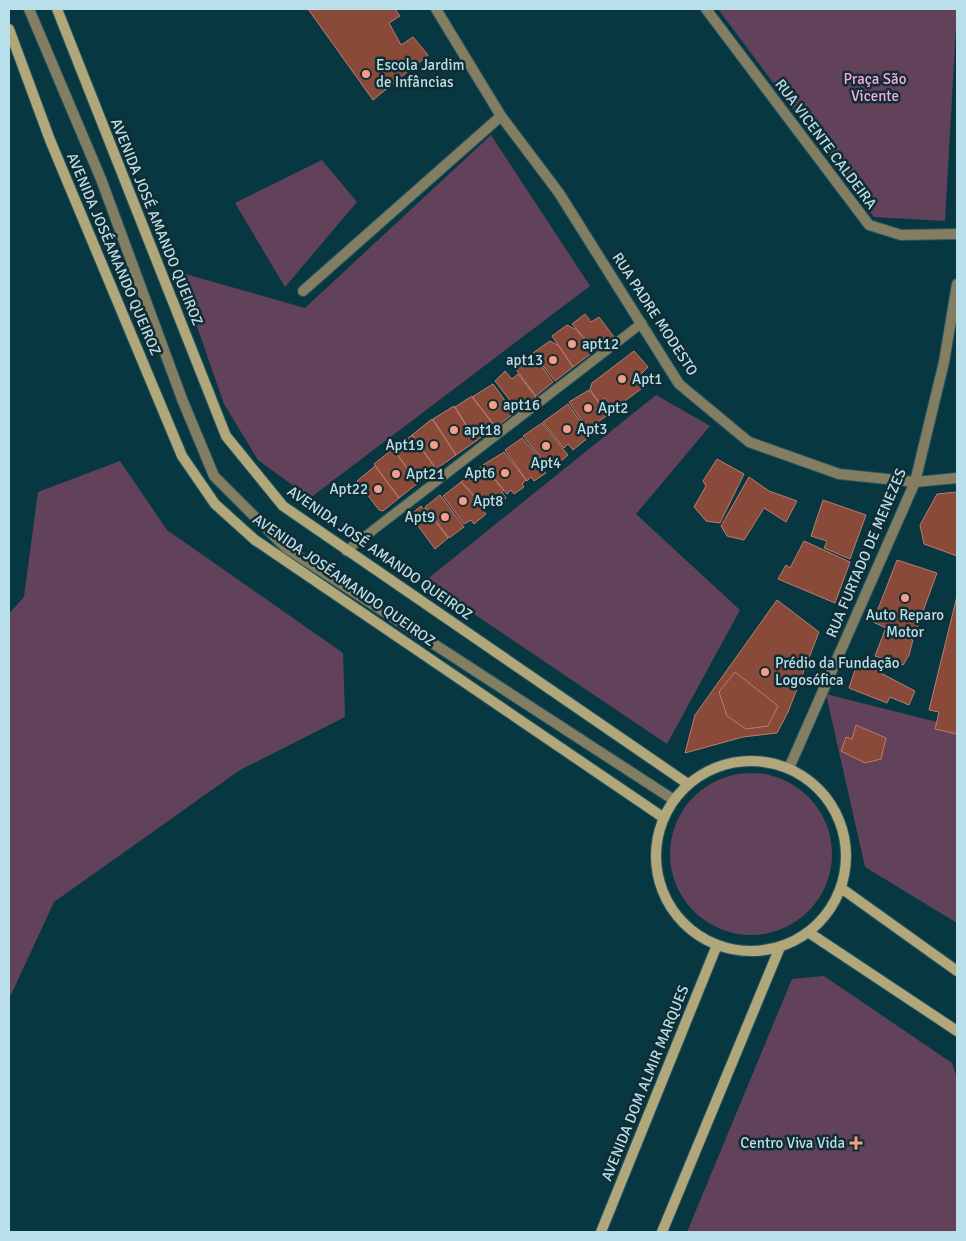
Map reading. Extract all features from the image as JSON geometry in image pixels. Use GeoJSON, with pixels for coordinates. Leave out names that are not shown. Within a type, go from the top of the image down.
{"type":"FeatureCollection","features":[{"type":"Feature","properties":{"kind":"main road","name":"AVENIDA JOSÉ AMANDO QUEIROZ"},"geometry":{"type":"LineString","coordinates":[[57,9],[226,436],[283,506],[688,784]]}},
{"type":"Feature","properties":{"kind":"main road","name":"AVENIDA JOSÉAMANDO QUEIROZ"},"geometry":{"type":"LineString","coordinates":[[9,29],[50,140],[182,456],[215,504],[255,540],[664,818]]}},
{"type":"Feature","properties":{"kind":"main road"},"geometry":{"type":"LineString","coordinates":[[763,761],[789,768],[813,783],[832,804],[843,831],[846,860],[841,888],[828,912],[808,932],[780,947],[748,951],[717,945],[690,930],[670,906],[659,878],[656,848],[664,818],[674,800],[688,784],[711,770],[736,762],[763,761]]}},
{"type":"Feature","properties":{"kind":"main road"},"geometry":{"type":"LineString","coordinates":[[841,888],[957,971]]}},
{"type":"Feature","properties":{"kind":"main road"},"geometry":{"type":"LineString","coordinates":[[808,932],[957,1032]]}},
{"type":"Feature","properties":{"kind":"main road","name":"AVENIDA DOM ALMIR MARQUES"},"geometry":{"type":"LineString","coordinates":[[601,1232],[717,945]]}},
{"type":"Feature","properties":{"kind":"main road"},"geometry":{"type":"LineString","coordinates":[[662,1232],[780,947]]}},
{"type":"Feature","properties":{"kind":"street"},"geometry":{"type":"LineString","coordinates":[[29,9],[101,179],[182,399],[214,476],[286,548],[674,800]]}},
{"type":"Feature","properties":{"kind":"street","name":"RUA PADRE MODESTO"},"geometry":{"type":"LineString","coordinates":[[436,9],[501,116],[559,193],[679,384],[749,442],[840,474],[915,482],[957,478]]}},
{"type":"Feature","properties":{"kind":"street","name":"RUA VICENTE CALDEIRA"},"geometry":{"type":"LineString","coordinates":[[706,9],[869,225],[901,235],[957,234]]}},
{"type":"Feature","properties":{"kind":"street"},"geometry":{"type":"LineString","coordinates":[[303,291],[501,116]]}},
{"type":"Feature","properties":{"kind":"street","name":"RUA FURTADO DE MENEZES"},"geometry":{"type":"LineString","coordinates":[[789,768],[915,482],[944,362],[957,284]]}},
{"type":"Feature","properties":{"kind":"lane"},"geometry":{"type":"LineString","coordinates":[[346,551],[642,323]]}},
{"type":"Feature","properties":{"kind":"green space","name":"Praça São Vicente"},"geometry":{"type":"Polygon","coordinates":[[[718,9],[957,9],[945,221],[874,217],[718,9]]]}},
{"type":"Feature","properties":{"kind":"green space"},"geometry":{"type":"Polygon","coordinates":[[[491,135],[590,286],[310,498],[258,460],[224,404],[178,272],[305,308],[491,135]]]}},
{"type":"Feature","properties":{"kind":"green space"},"geometry":{"type":"Polygon","coordinates":[[[322,160],[357,202],[285,287],[235,203],[322,160]]]}},
{"type":"Feature","properties":{"kind":"green space"},"geometry":{"type":"Polygon","coordinates":[[[656,395],[710,426],[636,514],[740,610],[667,744],[425,581],[656,395]]]}},
{"type":"Feature","properties":{"kind":"green space"},"geometry":{"type":"Polygon","coordinates":[[[120,461],[167,530],[343,653],[345,717],[240,770],[54,902],[9,999],[9,614],[24,597],[38,492],[120,461]]]}},
{"type":"Feature","properties":{"kind":"green space"},"geometry":{"type":"Polygon","coordinates":[[[826,694],[957,727],[957,923],[865,867],[826,694]]]}},
{"type":"Feature","properties":{"kind":"green space"},"geometry":{"type":"Polygon","coordinates":[[[751,773],[782,779],[808,797],[826,823],[832,854],[826,885],[808,911],[782,929],[751,935],[720,929],[694,911],[676,885],[670,854],[676,823],[694,797],[720,779],[751,773]]]}},
{"type":"Feature","properties":{"kind":"green space"},"geometry":{"type":"Polygon","coordinates":[[[824,976],[952,1063],[957,1078],[957,1232],[687,1232],[792,979],[824,976]]]}},
{"type":"Feature","properties":{"kind":"building"},"geometry":{"type":"Polygon","coordinates":[[[308,9],[395,9],[400,16],[389,23],[401,45],[413,37],[428,55],[373,100],[308,9]]]}},
{"type":"Feature","properties":{"kind":"building"},"geometry":{"type":"Polygon","coordinates":[[[585,314],[591,322],[599,317],[614,337],[596,351],[572,324],[585,314]]]}},
{"type":"Feature","properties":{"kind":"building","name":"apt12"},"geometry":{"type":"Polygon","coordinates":[[[567,325],[577,330],[593,352],[573,367],[552,336],[567,325]]]}},
{"type":"Feature","properties":{"kind":"building","name":"apt13"},"geometry":{"type":"Polygon","coordinates":[[[550,341],[559,346],[573,367],[555,381],[533,353],[550,341]]]}},
{"type":"Feature","properties":{"kind":"building","name":"Apt1"},"geometry":{"type":"Polygon","coordinates":[[[634,351],[648,367],[641,374],[649,383],[614,409],[605,398],[599,403],[590,389],[592,383],[634,351]]]}},
{"type":"Feature","properties":{"kind":"building"},"geometry":{"type":"Polygon","coordinates":[[[525,359],[538,361],[553,382],[536,396],[514,367],[525,359]]]}},
{"type":"Feature","properties":{"kind":"building"},"geometry":{"type":"Polygon","coordinates":[[[505,371],[512,379],[518,374],[536,397],[518,411],[495,381],[505,371]]]}},
{"type":"Feature","properties":{"kind":"building","name":"apt16"},"geometry":{"type":"Polygon","coordinates":[[[493,384],[514,413],[496,427],[472,397],[493,384]]]}},
{"type":"Feature","properties":{"kind":"building","name":"Apt2"},"geometry":{"type":"Polygon","coordinates":[[[589,390],[609,414],[598,422],[603,428],[592,436],[569,402],[589,390]]]}},
{"type":"Feature","properties":{"kind":"building"},"geometry":{"type":"Polygon","coordinates":[[[472,396],[495,427],[476,441],[455,407],[472,396]]]}},
{"type":"Feature","properties":{"kind":"building","name":"Apt3"},"geometry":{"type":"Polygon","coordinates":[[[568,404],[590,436],[573,450],[568,444],[564,448],[543,422],[568,404]]]}},
{"type":"Feature","properties":{"kind":"building","name":"apt18"},"geometry":{"type":"Polygon","coordinates":[[[454,406],[476,441],[456,455],[433,419],[454,406]]]}},
{"type":"Feature","properties":{"kind":"building","name":"Apt19"},"geometry":{"type":"Polygon","coordinates":[[[432,419],[456,455],[436,469],[412,435],[432,419]]]}},
{"type":"Feature","properties":{"kind":"building","name":"Apt4"},"geometry":{"type":"Polygon","coordinates":[[[542,423],[568,455],[554,467],[552,463],[548,466],[523,436],[542,423]]]}},
{"type":"Feature","properties":{"kind":"building"},"geometry":{"type":"Polygon","coordinates":[[[412,435],[436,469],[418,483],[394,450],[412,435]]]}},
{"type":"Feature","properties":{"kind":"building"},"geometry":{"type":"Polygon","coordinates":[[[522,438],[547,466],[543,469],[546,473],[534,481],[531,477],[527,481],[505,450],[522,438]]]}},
{"type":"Feature","properties":{"kind":"building","name":"Apt21"},"geometry":{"type":"Polygon","coordinates":[[[393,449],[418,483],[399,498],[374,464],[393,449]]]}},
{"type":"Feature","properties":{"kind":"building","name":"Apt6"},"geometry":{"type":"Polygon","coordinates":[[[504,452],[526,480],[522,484],[524,487],[514,494],[511,490],[507,494],[483,465],[504,452]]]}},
{"type":"Feature","properties":{"kind":"building"},"geometry":{"type":"Polygon","coordinates":[[[717,459],[744,474],[720,523],[706,521],[694,507],[706,486],[703,481],[717,459]]]}},
{"type":"Feature","properties":{"kind":"building","name":"Apt22"},"geometry":{"type":"Polygon","coordinates":[[[375,466],[399,498],[383,511],[379,510],[357,481],[375,466]]]}},
{"type":"Feature","properties":{"kind":"building"},"geometry":{"type":"Polygon","coordinates":[[[482,466],[504,490],[502,492],[506,498],[494,507],[488,503],[484,504],[461,482],[482,466]]]}},
{"type":"Feature","properties":{"kind":"building"},"geometry":{"type":"Polygon","coordinates":[[[749,477],[769,491],[797,501],[786,522],[764,508],[744,540],[727,536],[721,526],[749,477]]]}},
{"type":"Feature","properties":{"kind":"building","name":"Apt8"},"geometry":{"type":"Polygon","coordinates":[[[461,482],[484,507],[482,509],[486,514],[474,524],[471,520],[464,524],[443,496],[461,482]]]}},
{"type":"Feature","properties":{"kind":"building"},"geometry":{"type":"Polygon","coordinates":[[[957,492],[957,556],[924,544],[920,525],[937,494],[957,492]]]}},
{"type":"Feature","properties":{"kind":"building","name":"Apt9"},"geometry":{"type":"Polygon","coordinates":[[[440,495],[464,527],[449,538],[425,507],[440,495]]]}},
{"type":"Feature","properties":{"kind":"building"},"geometry":{"type":"Polygon","coordinates":[[[823,500],[866,515],[850,559],[824,548],[827,541],[811,536],[823,500]]]}},
{"type":"Feature","properties":{"kind":"building"},"geometry":{"type":"Polygon","coordinates":[[[421,506],[424,510],[425,508],[448,538],[435,549],[410,515],[421,506]]]}},
{"type":"Feature","properties":{"kind":"building"},"geometry":{"type":"Polygon","coordinates":[[[804,541],[850,562],[835,603],[778,579],[786,565],[790,568],[804,541]]]}},
{"type":"Feature","properties":{"kind":"building","name":"Auto Reparo Motor"},"geometry":{"type":"Polygon","coordinates":[[[897,560],[937,573],[915,633],[903,628],[895,632],[873,622],[897,560]]]}},
{"type":"Feature","properties":{"kind":"building"},"geometry":{"type":"Polygon","coordinates":[[[957,596],[957,734],[935,729],[939,712],[929,710],[957,596]]]}},
{"type":"Feature","properties":{"kind":"building","name":"Prédio da Fundação Logosófica"},"geometry":{"type":"Polygon","coordinates":[[[777,600],[819,632],[788,712],[777,733],[743,737],[685,753],[695,715],[777,600]]]}},
{"type":"Feature","properties":{"kind":"building"},"geometry":{"type":"Polygon","coordinates":[[[885,630],[913,640],[909,655],[903,665],[875,656],[885,630]]]}},
{"type":"Feature","properties":{"kind":"building"},"geometry":{"type":"Polygon","coordinates":[[[858,661],[915,691],[909,705],[890,697],[887,703],[849,688],[858,661]]]}},
{"type":"Feature","properties":{"kind":"building"},"geometry":{"type":"Polygon","coordinates":[[[735,672],[778,706],[768,726],[746,729],[727,716],[719,692],[735,672]]]}},
{"type":"Feature","properties":{"kind":"building"},"geometry":{"type":"Polygon","coordinates":[[[856,725],[886,738],[881,759],[865,763],[841,751],[846,737],[852,739],[856,725]]]}},
{"type":"Feature","properties":{"kind":"place","name":"Escola Jardim de Infâncias"},"geometry":{"type":"Point","coordinates":[366,74]}},
{"type":"Feature","properties":{"kind":"place","name":"apt12"},"geometry":{"type":"Point","coordinates":[572,344]}},
{"type":"Feature","properties":{"kind":"place","name":"apt13"},"geometry":{"type":"Point","coordinates":[553,360]}},
{"type":"Feature","properties":{"kind":"place","name":"Apt1"},"geometry":{"type":"Point","coordinates":[622,379]}},
{"type":"Feature","properties":{"kind":"place","name":"apt16"},"geometry":{"type":"Point","coordinates":[493,405]}},
{"type":"Feature","properties":{"kind":"place","name":"Apt2"},"geometry":{"type":"Point","coordinates":[588,408]}},
{"type":"Feature","properties":{"kind":"place","name":"Apt3"},"geometry":{"type":"Point","coordinates":[567,429]}},
{"type":"Feature","properties":{"kind":"place","name":"apt18"},"geometry":{"type":"Point","coordinates":[454,430]}},
{"type":"Feature","properties":{"kind":"place","name":"Apt19"},"geometry":{"type":"Point","coordinates":[434,445]}},
{"type":"Feature","properties":{"kind":"place","name":"Apt4"},"geometry":{"type":"Point","coordinates":[546,446]}},
{"type":"Feature","properties":{"kind":"place","name":"Apt6"},"geometry":{"type":"Point","coordinates":[505,473]}},
{"type":"Feature","properties":{"kind":"place","name":"Apt21"},"geometry":{"type":"Point","coordinates":[396,474]}},
{"type":"Feature","properties":{"kind":"place","name":"Apt22"},"geometry":{"type":"Point","coordinates":[378,489]}},
{"type":"Feature","properties":{"kind":"place","name":"Apt8"},"geometry":{"type":"Point","coordinates":[463,501]}},
{"type":"Feature","properties":{"kind":"place","name":"Apt9"},"geometry":{"type":"Point","coordinates":[445,517]}},
{"type":"Feature","properties":{"kind":"place","name":"Auto Reparo Motor"},"geometry":{"type":"Point","coordinates":[905,598]}},
{"type":"Feature","properties":{"kind":"place","name":"Prédio da Fundação Logosófica"},"geometry":{"type":"Point","coordinates":[765,672]}},
{"type":"Feature","properties":{"kind":"place","name":"Centro Viva Vida"},"geometry":{"type":"Point","coordinates":[856,1143]}}]}
